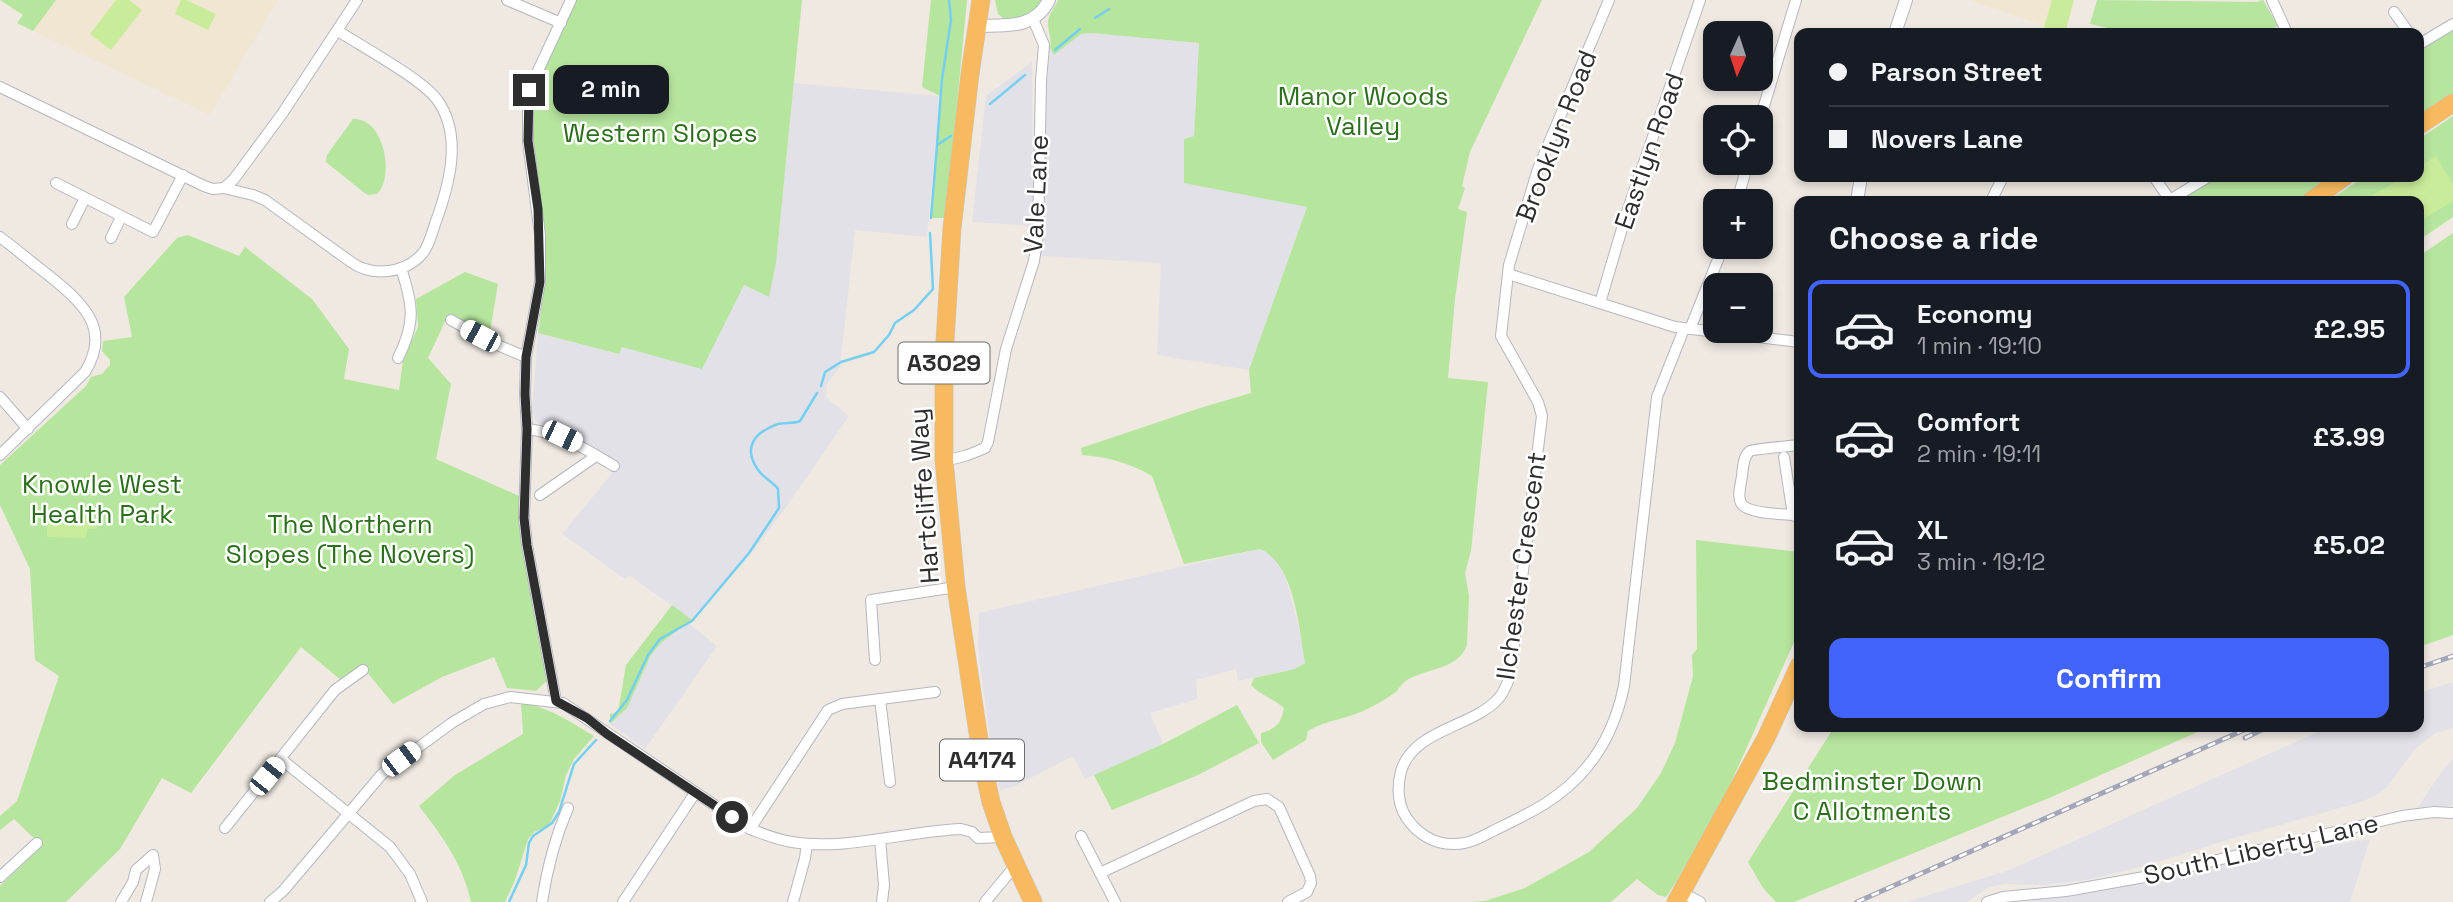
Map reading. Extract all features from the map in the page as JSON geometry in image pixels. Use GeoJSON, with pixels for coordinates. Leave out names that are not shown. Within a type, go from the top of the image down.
{"type":"FeatureCollection","features":[{"type":"Feature","properties":{"kind":"highway","name":"Hartcliffe Way"},"geometry":{"type":"LineString","coordinates":[[981,0],[952,228],[944,357],[944,460],[956,587],[971,701],[983,766],[997,820]]}},
{"type":"Feature","properties":{"kind":"highway"},"geometry":{"type":"LineString","coordinates":[[2424,122],[2453,103]]}},
{"type":"Feature","properties":{"kind":"highway"},"geometry":{"type":"LineString","coordinates":[[2318,196],[2337,182]]}},
{"type":"Feature","properties":{"kind":"highway"},"geometry":{"type":"LineString","coordinates":[[1679,897],[1766,737],[1794,677]]}},
{"type":"Feature","properties":{"kind":"highway","name":"A4174"},"geometry":{"type":"LineString","coordinates":[[997,820],[1033,902]]}},
{"type":"Feature","properties":{"kind":"street"},"geometry":{"type":"LineString","coordinates":[[224,188],[234,179],[282,114],[357,0]]}},
{"type":"Feature","properties":{"kind":"street"},"geometry":{"type":"LineString","coordinates":[[507,0],[561,23]]}},
{"type":"Feature","properties":{"kind":"street"},"geometry":{"type":"LineString","coordinates":[[556,701],[527,545],[524,499],[526,357],[540,282],[538,209],[528,141],[529,90],[571,0]]}},
{"type":"Feature","properties":{"kind":"street"},"geometry":{"type":"LineString","coordinates":[[979,26],[1017,25],[1033,19],[1049,0]]}},
{"type":"Feature","properties":{"kind":"street","name":"Brooklyn Road"},"geometry":{"type":"LineString","coordinates":[[1507,274],[1538,169],[1609,0]]}},
{"type":"Feature","properties":{"kind":"street","name":"Eastlyn Road"},"geometry":{"type":"LineString","coordinates":[[1600,303],[1626,215],[1700,0]]}},
{"type":"Feature","properties":{"kind":"street"},"geometry":{"type":"LineString","coordinates":[[1764,105],[1796,0]]}},
{"type":"Feature","properties":{"kind":"street"},"geometry":{"type":"LineString","coordinates":[[1897,28],[1906,0]]}},
{"type":"Feature","properties":{"kind":"street"},"geometry":{"type":"LineString","coordinates":[[2272,0],[2285,28]]}},
{"type":"Feature","properties":{"kind":"street"},"geometry":{"type":"LineString","coordinates":[[2394,12],[2405,28]]}},
{"type":"Feature","properties":{"kind":"street","name":"Vale Lane"},"geometry":{"type":"LineString","coordinates":[[944,460],[961,459],[968,453],[985,448],[988,442],[1006,349],[1034,261],[1038,235],[1044,45],[1033,19]]}},
{"type":"Feature","properties":{"kind":"street"},"geometry":{"type":"LineString","coordinates":[[2424,42],[2453,24]]}},
{"type":"Feature","properties":{"kind":"street"},"geometry":{"type":"LineString","coordinates":[[0,87],[213,189],[224,188],[265,200],[357,266],[378,272],[401,268],[423,252],[449,186],[451,160],[447,120],[440,103],[432,93],[338,30]]}},
{"type":"Feature","properties":{"kind":"street"},"geometry":{"type":"LineString","coordinates":[[56,183],[150,232],[154,231],[183,176]]}},
{"type":"Feature","properties":{"kind":"street"},"geometry":{"type":"LineString","coordinates":[[2177,196],[2200,182]]}},
{"type":"Feature","properties":{"kind":"street"},"geometry":{"type":"LineString","coordinates":[[72,224],[85,198]]}},
{"type":"Feature","properties":{"kind":"street"},"geometry":{"type":"LineString","coordinates":[[111,238],[121,217]]}},
{"type":"Feature","properties":{"kind":"street"},"geometry":{"type":"LineString","coordinates":[[0,237],[79,300],[94,325],[95,339],[91,362],[76,381],[0,455]]}},
{"type":"Feature","properties":{"kind":"street"},"geometry":{"type":"LineString","coordinates":[[1687,329],[1718,259]]}},
{"type":"Feature","properties":{"kind":"street"},"geometry":{"type":"LineString","coordinates":[[398,358],[410,332],[412,313],[411,298],[401,268]]}},
{"type":"Feature","properties":{"kind":"street"},"geometry":{"type":"LineString","coordinates":[[1507,274],[1687,329],[1794,341]]}},
{"type":"Feature","properties":{"kind":"street","name":"Ilchester Crescent"},"geometry":{"type":"LineString","coordinates":[[1507,274],[1501,336],[1538,402],[1542,416],[1512,666],[1506,685],[1497,699],[1483,712],[1419,746],[1406,759],[1399,787],[1401,807],[1417,831],[1435,841],[1453,845],[1466,843],[1540,808],[1577,779],[1606,739],[1620,705],[1624,685],[1657,397],[1687,329]]}},
{"type":"Feature","properties":{"kind":"street"},"geometry":{"type":"LineString","coordinates":[[451,320],[490,342],[526,357]]}},
{"type":"Feature","properties":{"kind":"street"},"geometry":{"type":"LineString","coordinates":[[0,397],[28,429]]}},
{"type":"Feature","properties":{"kind":"street"},"geometry":{"type":"LineString","coordinates":[[527,429],[562,436],[614,466]]}},
{"type":"Feature","properties":{"kind":"street"},"geometry":{"type":"LineString","coordinates":[[1794,446],[1755,449],[1748,453],[1740,493],[1741,503],[1747,509],[1794,517]]}},
{"type":"Feature","properties":{"kind":"street"},"geometry":{"type":"LineString","coordinates":[[540,495],[596,456]]}},
{"type":"Feature","properties":{"kind":"street"},"geometry":{"type":"LineString","coordinates":[[1784,457],[1794,507]]}},
{"type":"Feature","properties":{"kind":"street"},"geometry":{"type":"LineString","coordinates":[[875,660],[872,600],[956,587]]}},
{"type":"Feature","properties":{"kind":"street"},"geometry":{"type":"LineString","coordinates":[[225,828],[335,690],[363,670]]}},
{"type":"Feature","properties":{"kind":"street"},"geometry":{"type":"LineString","coordinates":[[750,829],[823,714],[834,706],[935,692]]}},
{"type":"Feature","properties":{"kind":"street"},"geometry":{"type":"LineString","coordinates":[[270,902],[283,891],[382,774],[453,722],[484,704],[510,697],[556,701],[587,718],[750,829],[778,839],[807,844],[880,839],[961,829],[972,832],[978,838],[1003,837]]}},
{"type":"Feature","properties":{"kind":"street"},"geometry":{"type":"LineString","coordinates":[[880,699],[890,782]]}},
{"type":"Feature","properties":{"kind":"street"},"geometry":{"type":"LineString","coordinates":[[281,759],[390,847],[402,861],[422,902]]}},
{"type":"Feature","properties":{"kind":"street"},"geometry":{"type":"LineString","coordinates":[[623,902],[695,793]]}},
{"type":"Feature","properties":{"kind":"street"},"geometry":{"type":"LineString","coordinates":[[1100,873],[1254,801],[1267,799],[1279,807],[1310,876],[1311,883],[1307,892],[1288,902]]}},
{"type":"Feature","properties":{"kind":"street"},"geometry":{"type":"LineString","coordinates":[[542,902],[557,833],[568,808]]}},
{"type":"Feature","properties":{"kind":"street","name":"South Liberty Lane"},"geometry":{"type":"LineString","coordinates":[[1987,902],[2003,897],[2066,891],[2150,876],[2402,816],[2453,813]]}},
{"type":"Feature","properties":{"kind":"street"},"geometry":{"type":"LineString","coordinates":[[984,838],[997,820]]}},
{"type":"Feature","properties":{"kind":"street"},"geometry":{"type":"LineString","coordinates":[[1082,836],[1115,902]]}},
{"type":"Feature","properties":{"kind":"street"},"geometry":{"type":"LineString","coordinates":[[880,839],[884,885],[882,902]]}},
{"type":"Feature","properties":{"kind":"street"},"geometry":{"type":"LineString","coordinates":[[0,877],[37,843]]}},
{"type":"Feature","properties":{"kind":"street"},"geometry":{"type":"LineString","coordinates":[[793,902],[807,844]]}},
{"type":"Feature","properties":{"kind":"street"},"geometry":{"type":"LineString","coordinates":[[121,902],[133,882],[136,870],[153,855],[155,869],[146,902]]}},
{"type":"Feature","properties":{"kind":"street"},"geometry":{"type":"LineString","coordinates":[[985,902],[1015,866]]}},
{"type":"Feature","properties":{"kind":"street"},"geometry":{"type":"LineString","coordinates":[[1679,897],[1700,902]]}},
{"type":"Feature","properties":{"kind":"shaded area"},"geometry":{"type":"Polygon","coordinates":[[[56,0],[278,0],[210,115],[33,31],[56,0]]]}},
{"type":"Feature","properties":{"kind":"shaded area"},"geometry":{"type":"Polygon","coordinates":[[[1969,0],[2074,0],[2066,28],[2050,28],[1969,0]]]}},
{"type":"Feature","properties":{"kind":"shaded area"},"geometry":{"type":"Polygon","coordinates":[[[1081,34],[1199,43],[1194,136],[1307,207],[1249,370],[1157,355],[1161,263],[1040,256],[1045,97],[1050,48],[1054,54],[1081,34]]]}},
{"type":"Feature","properties":{"kind":"shaded area"},"geometry":{"type":"Polygon","coordinates":[[[1032,62],[1033,226],[972,222],[986,96],[1032,62]]]}},
{"type":"Feature","properties":{"kind":"shaded area"},"geometry":{"type":"Polygon","coordinates":[[[794,83],[940,96],[927,237],[855,230],[840,367],[827,384],[826,397],[849,416],[750,555],[692,620],[629,575],[625,579],[562,534],[619,465],[536,421],[532,413],[538,333],[619,354],[622,347],[744,284],[769,297],[776,263],[794,83]]]}},
{"type":"Feature","properties":{"kind":"shaded area"},"geometry":{"type":"Polygon","coordinates":[[[1260,549],[1270,553],[1285,575],[1305,663],[1295,669],[1238,681],[1236,669],[1196,680],[1197,699],[1150,713],[1163,744],[1085,779],[1073,756],[1015,786],[1000,790],[994,768],[978,648],[979,613],[1260,549]]]}},
{"type":"Feature","properties":{"kind":"shaded area"},"geometry":{"type":"Polygon","coordinates":[[[689,624],[717,646],[645,749],[610,724],[627,707],[651,655],[661,643],[689,624]]]}},
{"type":"Feature","properties":{"kind":"shaded area"},"geometry":{"type":"Polygon","coordinates":[[[2453,682],[2453,728],[2436,733],[2416,748],[2387,787],[2361,802],[2144,866],[2087,880],[2042,885],[2004,884],[1987,888],[1967,902],[1906,902],[2007,871],[2318,732],[2424,732],[2424,691],[2453,682]]]}},
{"type":"Feature","properties":{"kind":"shaded area"},"geometry":{"type":"Polygon","coordinates":[[[2453,759],[2453,805],[2418,807],[2441,773],[2453,759]]]}},
{"type":"Feature","properties":{"kind":"shaded area"},"geometry":{"type":"Polygon","coordinates":[[[2370,839],[2350,902],[2023,902],[2236,861],[2370,839]]]}},
{"type":"Feature","properties":{"kind":"green space"},"geometry":{"type":"Polygon","coordinates":[[[0,0],[56,0],[33,31],[17,23],[23,15],[0,0]]]}},
{"type":"Feature","properties":{"kind":"green space"},"geometry":{"type":"Polygon","coordinates":[[[116,0],[129,0],[142,10],[111,50],[90,34],[116,0]]]}},
{"type":"Feature","properties":{"kind":"green space"},"geometry":{"type":"Polygon","coordinates":[[[181,0],[216,14],[208,30],[175,14],[181,0]]]}},
{"type":"Feature","properties":{"kind":"green space","name":"Western Slopes"},"geometry":{"type":"Polygon","coordinates":[[[575,0],[802,0],[776,263],[769,297],[744,285],[702,369],[622,347],[619,354],[538,333],[542,273],[530,152],[532,92],[537,74],[561,33],[575,0]]]}},
{"type":"Feature","properties":{"kind":"green space"},"geometry":{"type":"Polygon","coordinates":[[[931,0],[967,0],[946,218],[931,218],[940,96],[922,87],[931,0]]]}},
{"type":"Feature","properties":{"kind":"green space"},"geometry":{"type":"Polygon","coordinates":[[[995,0],[1042,0],[1032,12],[1008,22],[998,14],[995,0]]]}},
{"type":"Feature","properties":{"kind":"green space","name":"Manor Woods Valley"},"geometry":{"type":"Polygon","coordinates":[[[1058,0],[1542,0],[1470,152],[1462,186],[1465,188],[1458,209],[1467,212],[1448,378],[1488,382],[1471,551],[1465,573],[1469,596],[1467,645],[1456,660],[1412,677],[1391,696],[1362,712],[1308,731],[1306,740],[1273,760],[1261,742],[1261,733],[1277,725],[1284,708],[1251,685],[1254,678],[1295,669],[1305,663],[1293,599],[1281,568],[1272,557],[1260,549],[1184,564],[1152,476],[1118,461],[1082,455],[1081,448],[1251,393],[1249,370],[1307,207],[1184,183],[1184,139],[1194,136],[1199,43],[1091,33],[1081,34],[1054,55],[1050,48],[1048,23],[1058,0]]]}},
{"type":"Feature","properties":{"kind":"green space"},"geometry":{"type":"Polygon","coordinates":[[[2052,0],[2074,0],[2066,28],[2044,28],[2052,0]]]}},
{"type":"Feature","properties":{"kind":"green space"},"geometry":{"type":"Polygon","coordinates":[[[2097,0],[2263,0],[2278,26],[2108,28],[2090,24],[2097,0]]]}},
{"type":"Feature","properties":{"kind":"green space"},"geometry":{"type":"Polygon","coordinates":[[[2453,27],[2453,97],[2424,117],[2424,46],[2453,27]]]}},
{"type":"Feature","properties":{"kind":"green space"},"geometry":{"type":"Polygon","coordinates":[[[2453,116],[2453,217],[2424,237],[2424,196],[2336,196],[2356,182],[2424,182],[2424,136],[2453,116]]]}},
{"type":"Feature","properties":{"kind":"green space"},"geometry":{"type":"Polygon","coordinates":[[[353,119],[364,121],[372,127],[383,149],[385,175],[377,194],[368,195],[326,162],[327,155],[353,119]]]}},
{"type":"Feature","properties":{"kind":"green space"},"geometry":{"type":"Polygon","coordinates":[[[2436,156],[2453,184],[2453,201],[2424,219],[2424,196],[2371,196],[2395,182],[2424,182],[2424,164],[2436,156]]]}},
{"type":"Feature","properties":{"kind":"green space"},"geometry":{"type":"Polygon","coordinates":[[[2207,182],[2326,182],[2305,196],[2185,196],[2207,182]]]}},
{"type":"Feature","properties":{"kind":"green space"},"geometry":{"type":"Polygon","coordinates":[[[2453,233],[2453,635],[2424,645],[2424,253],[2453,233]]]}},
{"type":"Feature","properties":{"kind":"green space","name":"The Northern Slopes (The Novers)"},"geometry":{"type":"Polygon","coordinates":[[[188,235],[239,256],[245,247],[312,299],[349,349],[344,379],[399,390],[403,361],[418,327],[416,299],[465,272],[498,284],[489,338],[448,315],[428,358],[451,384],[436,459],[519,496],[520,518],[548,680],[536,691],[507,688],[494,657],[442,677],[393,704],[362,666],[341,680],[301,647],[191,793],[162,778],[120,849],[66,902],[0,902],[0,886],[42,846],[14,819],[0,830],[0,816],[17,801],[59,676],[35,660],[30,569],[0,505],[0,465],[86,386],[91,377],[102,374],[110,365],[110,360],[102,351],[103,341],[132,337],[124,297],[177,238],[188,235]]]}},
{"type":"Feature","properties":{"kind":"green space"},"geometry":{"type":"Polygon","coordinates":[[[47,511],[88,512],[87,520],[97,520],[97,529],[87,529],[86,538],[47,537],[47,511]]]}},
{"type":"Feature","properties":{"kind":"green space"},"geometry":{"type":"Polygon","coordinates":[[[1696,540],[1794,551],[1794,642],[1729,787],[1666,897],[1658,895],[1637,879],[1611,902],[1471,902],[1485,901],[1525,888],[1589,852],[1637,808],[1661,773],[1675,743],[1693,676],[1692,655],[1697,649],[1696,540]]]}},
{"type":"Feature","properties":{"kind":"green space"},"geometry":{"type":"Polygon","coordinates":[[[672,605],[692,620],[661,643],[651,655],[627,708],[610,724],[610,714],[618,712],[626,665],[672,605]]]}},
{"type":"Feature","properties":{"kind":"green space"},"geometry":{"type":"Polygon","coordinates":[[[521,703],[550,711],[594,736],[574,759],[549,825],[534,832],[528,839],[505,902],[471,902],[457,863],[419,806],[455,775],[523,734],[521,703]]]}},
{"type":"Feature","properties":{"kind":"green space"},"geometry":{"type":"Polygon","coordinates":[[[1237,705],[1259,743],[1198,775],[1112,810],[1094,775],[1163,744],[1237,705]]]}},
{"type":"Feature","properties":{"kind":"green space","name":"Bedminster Down C Allotments"},"geometry":{"type":"Polygon","coordinates":[[[1831,732],[2198,732],[2049,798],[1794,902],[1776,902],[1763,888],[1748,862],[1831,732]]]}},
{"type":"Feature","properties":{"kind":"waterway"},"geometry":{"type":"LineString","coordinates":[[937,145],[942,79],[951,20],[949,0]]}},
{"type":"Feature","properties":{"kind":"waterway"},"geometry":{"type":"LineString","coordinates":[[1095,18],[1109,9]]}},
{"type":"Feature","properties":{"kind":"waterway"},"geometry":{"type":"LineString","coordinates":[[1055,50],[1080,29]]}},
{"type":"Feature","properties":{"kind":"waterway"},"geometry":{"type":"LineString","coordinates":[[990,104],[1025,75]]}},
{"type":"Feature","properties":{"kind":"waterway"},"geometry":{"type":"LineString","coordinates":[[931,218],[937,145],[951,136]]}},
{"type":"Feature","properties":{"kind":"waterway"},"geometry":{"type":"LineString","coordinates":[[821,386],[825,372],[841,362],[874,352],[889,335],[895,323],[914,310],[933,289],[930,233]]}},
{"type":"Feature","properties":{"kind":"waterway"},"geometry":{"type":"LineString","coordinates":[[610,721],[627,700],[648,655],[660,639],[692,621],[749,553],[779,508],[778,489],[758,470],[753,462],[751,447],[757,436],[770,427],[800,421],[817,393]]}},
{"type":"Feature","properties":{"kind":"waterway"},"geometry":{"type":"LineString","coordinates":[[509,902],[526,865],[529,843],[533,836],[552,823],[559,812],[574,764],[596,740]]}},
{"type":"Feature","properties":{"kind":"railway"},"geometry":{"type":"LineString","coordinates":[[2424,666],[2453,656]]}},
{"type":"Feature","properties":{"kind":"railway"},"geometry":{"type":"LineString","coordinates":[[1857,902],[2240,732]]}},
{"type":"Feature","properties":{"kind":"railway"},"geometry":{"type":"LineString","coordinates":[[2245,738],[2258,732]]}},
{"type":"Feature","properties":{"kind":"route"},"geometry":{"type":"LineString","coordinates":[[529,90],[528,141],[538,209],[540,282],[526,357],[524,518],[556,701],[587,718],[732,817]]}},
{"type":"Feature","properties":{"kind":"park label","name":"Knowle West Health Park"},"geometry":{"type":"Point","coordinates":[102,499]}}]}
